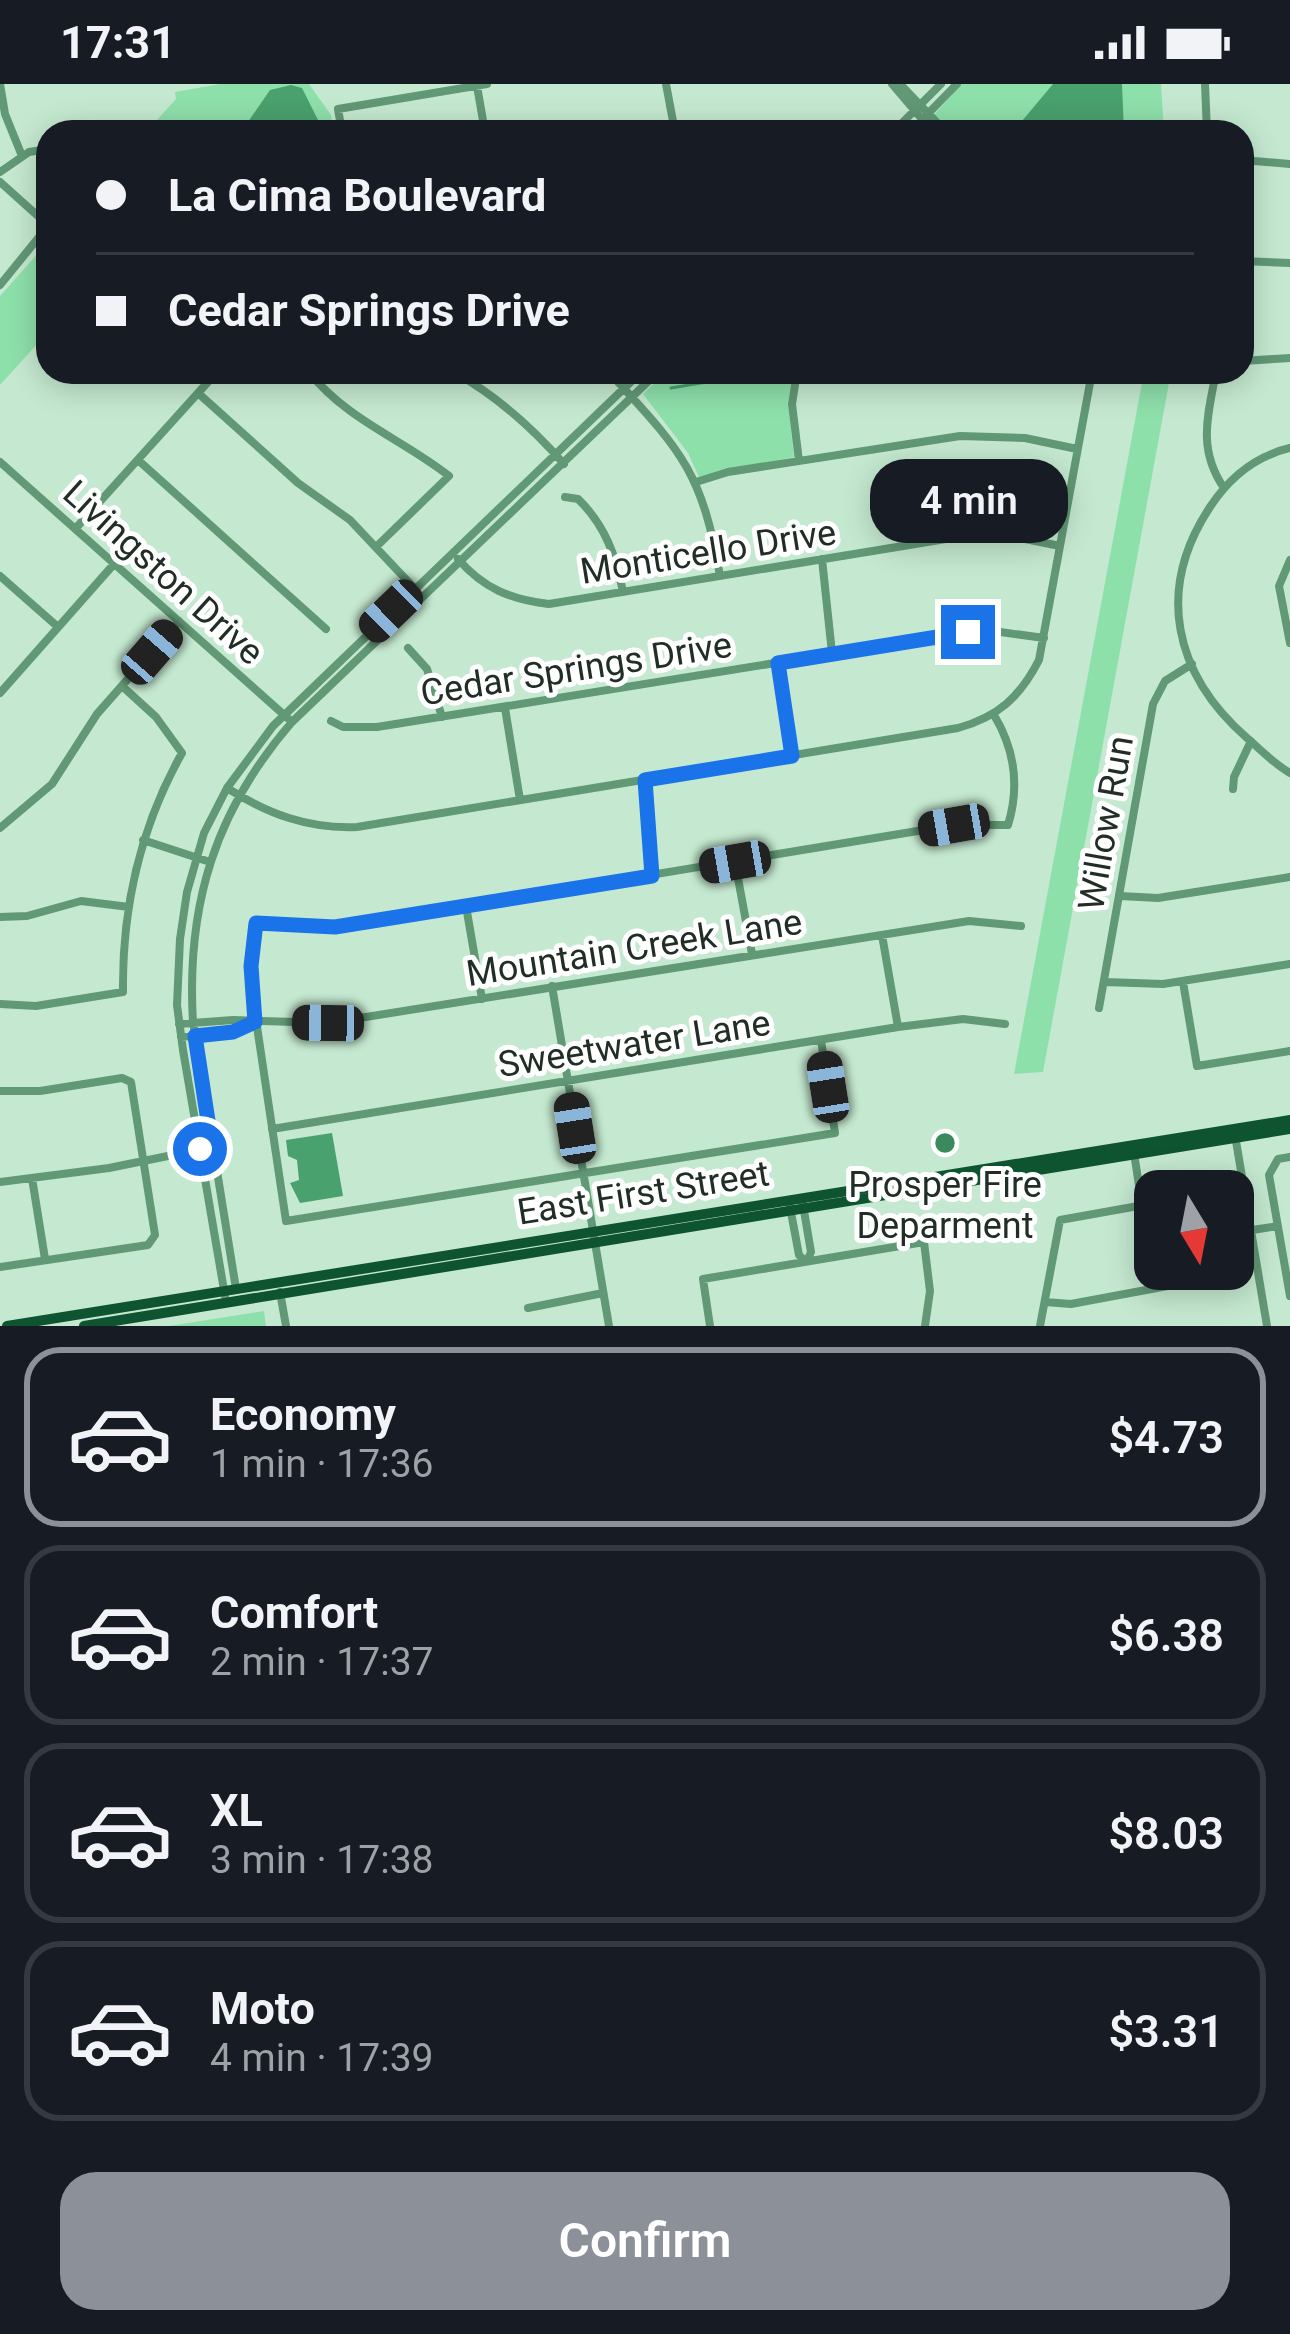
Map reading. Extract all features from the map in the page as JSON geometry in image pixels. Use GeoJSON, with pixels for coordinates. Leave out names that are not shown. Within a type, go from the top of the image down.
{"type":"FeatureCollection","features":[{"type":"Feature","properties":{"kind":"main road","name":"East First Street"},"geometry":{"type":"LineString","coordinates":[[7,1326],[280,1289],[1235,1133],[1290,1120]]}},
{"type":"Feature","properties":{"kind":"main road","name":"East First Street"},"geometry":{"type":"LineString","coordinates":[[1235,1133],[1290,1129]]}},
{"type":"Feature","properties":{"kind":"main road","name":"East First Street"},"geometry":{"type":"LineString","coordinates":[[84,1326],[231,1296]]}},
{"type":"Feature","properties":{"kind":"street"},"geometry":{"type":"LineString","coordinates":[[0,84],[3,114],[22,156]]}},
{"type":"Feature","properties":{"kind":"street"},"geometry":{"type":"LineString","coordinates":[[666,84],[673,120]]}},
{"type":"Feature","properties":{"kind":"street"},"geometry":{"type":"LineString","coordinates":[[896,84],[930,120]]}},
{"type":"Feature","properties":{"kind":"street"},"geometry":{"type":"LineString","coordinates":[[906,120],[941,84]]}},
{"type":"Feature","properties":{"kind":"street"},"geometry":{"type":"LineString","coordinates":[[923,120],[957,84]]}},
{"type":"Feature","properties":{"kind":"street"},"geometry":{"type":"LineString","coordinates":[[1205,84],[1206,120]]}},
{"type":"Feature","properties":{"kind":"street"},"geometry":{"type":"LineString","coordinates":[[340,120],[338,109],[482,85],[483,120]]}},
{"type":"Feature","properties":{"kind":"street"},"geometry":{"type":"LineString","coordinates":[[0,172],[36,152]]}},
{"type":"Feature","properties":{"kind":"street"},"geometry":{"type":"LineString","coordinates":[[1254,161],[1290,164]]}},
{"type":"Feature","properties":{"kind":"street"},"geometry":{"type":"LineString","coordinates":[[0,182],[36,214]]}},
{"type":"Feature","properties":{"kind":"street"},"geometry":{"type":"LineString","coordinates":[[0,286],[36,240]]}},
{"type":"Feature","properties":{"kind":"street"},"geometry":{"type":"LineString","coordinates":[[1254,262],[1290,263]]}},
{"type":"Feature","properties":{"kind":"street"},"geometry":{"type":"LineString","coordinates":[[1254,360],[1290,358]]}},
{"type":"Feature","properties":{"kind":"street"},"geometry":{"type":"LineString","coordinates":[[76,528],[207,384]]}},
{"type":"Feature","properties":{"kind":"street"},"geometry":{"type":"LineString","coordinates":[[321,384],[350,414],[422,454],[449,476],[376,547]]}},
{"type":"Feature","properties":{"kind":"street"},"geometry":{"type":"LineString","coordinates":[[476,384],[525,421],[564,464]]}},
{"type":"Feature","properties":{"kind":"street"},"geometry":{"type":"LineString","coordinates":[[620,384],[673,442],[696,482],[720,576]]}},
{"type":"Feature","properties":{"kind":"street"},"geometry":{"type":"LineString","coordinates":[[231,1296],[179,1024],[180,939],[204,832],[227,788],[283,715],[628,384]]}},
{"type":"Feature","properties":{"kind":"street"},"geometry":{"type":"LineString","coordinates":[[231,1296],[193,1022],[193,944],[210,862],[227,815],[292,722],[646,384]]}},
{"type":"Feature","properties":{"kind":"street"},"geometry":{"type":"LineString","coordinates":[[794,384],[792,421],[799,461]]}},
{"type":"Feature","properties":{"kind":"street"},"geometry":{"type":"LineString","coordinates":[[227,788],[275,814],[330,828],[357,827],[958,728],[994,715],[1028,680],[1044,638],[1090,384]]}},
{"type":"Feature","properties":{"kind":"street"},"geometry":{"type":"LineString","coordinates":[[1214,384],[1204,439],[1210,466],[1224,488]]}},
{"type":"Feature","properties":{"kind":"street"},"geometry":{"type":"LineString","coordinates":[[198,393],[288,474],[350,520],[422,597]]}},
{"type":"Feature","properties":{"kind":"street"},"geometry":{"type":"LineString","coordinates":[[696,482],[728,472],[960,436],[1025,438],[1077,448]]}},
{"type":"Feature","properties":{"kind":"street"},"geometry":{"type":"LineString","coordinates":[[1290,448],[1261,458],[1224,488],[1201,520],[1177,593],[1179,629],[1216,707],[1290,773]]}},
{"type":"Feature","properties":{"kind":"street"},"geometry":{"type":"LineString","coordinates":[[138,460],[326,628]]}},
{"type":"Feature","properties":{"kind":"street","name":"Livingston Drive"},"geometry":{"type":"LineString","coordinates":[[0,462],[292,722]]}},
{"type":"Feature","properties":{"kind":"street"},"geometry":{"type":"LineString","coordinates":[[565,497],[578,499],[601,526],[616,557],[622,592]]}},
{"type":"Feature","properties":{"kind":"street","name":"Monticello Drive"},"geometry":{"type":"LineString","coordinates":[[453,551],[486,586],[549,604],[958,537],[1024,539],[1060,546]]}},
{"type":"Feature","properties":{"kind":"street"},"geometry":{"type":"LineString","coordinates":[[822,560],[832,653]]}},
{"type":"Feature","properties":{"kind":"street"},"geometry":{"type":"LineString","coordinates":[[1290,560],[1279,586],[1290,643]]}},
{"type":"Feature","properties":{"kind":"street"},"geometry":{"type":"LineString","coordinates":[[0,693],[114,564]]}},
{"type":"Feature","properties":{"kind":"street"},"geometry":{"type":"LineString","coordinates":[[0,576],[58,627]]}},
{"type":"Feature","properties":{"kind":"street"},"geometry":{"type":"LineString","coordinates":[[0,828],[52,784],[92,721],[179,621]]}},
{"type":"Feature","properties":{"kind":"street","name":"Cedar Springs Drive"},"geometry":{"type":"LineString","coordinates":[[331,721],[362,729],[986,630],[1044,638]]}},
{"type":"Feature","properties":{"kind":"street"},"geometry":{"type":"LineString","coordinates":[[408,648],[427,669],[442,717]]}},
{"type":"Feature","properties":{"kind":"street"},"geometry":{"type":"LineString","coordinates":[[778,663],[792,756]]}},
{"type":"Feature","properties":{"kind":"street","name":"Willow Run"},"geometry":{"type":"LineString","coordinates":[[1099,1008],[1153,704],[1165,681],[1192,664]]}},
{"type":"Feature","properties":{"kind":"street"},"geometry":{"type":"LineString","coordinates":[[0,1004],[31,1007],[123,992],[129,907],[143,840],[182,753],[156,717],[122,686]]}},
{"type":"Feature","properties":{"kind":"street"},"geometry":{"type":"LineString","coordinates":[[505,708],[520,800]]}},
{"type":"Feature","properties":{"kind":"street"},"geometry":{"type":"LineString","coordinates":[[821,1040],[835,1133],[286,1221],[255,1022],[251,966],[256,923],[335,927],[954,825],[1008,825],[1016,794],[1015,774],[1008,741],[994,715]]}},
{"type":"Feature","properties":{"kind":"street"},"geometry":{"type":"LineString","coordinates":[[1234,789],[1234,777],[1251,741]]}},
{"type":"Feature","properties":{"kind":"street"},"geometry":{"type":"LineString","coordinates":[[645,780],[652,876]]}},
{"type":"Feature","properties":{"kind":"street"},"geometry":{"type":"LineString","coordinates":[[143,840],[210,862]]}},
{"type":"Feature","properties":{"kind":"street"},"geometry":{"type":"LineString","coordinates":[[735,862],[752,954]]}},
{"type":"Feature","properties":{"kind":"street"},"geometry":{"type":"LineString","coordinates":[[1120,896],[1158,898],[1290,877]]}},
{"type":"Feature","properties":{"kind":"street"},"geometry":{"type":"LineString","coordinates":[[0,917],[25,917],[81,901],[129,907]]}},
{"type":"Feature","properties":{"kind":"street"},"geometry":{"type":"LineString","coordinates":[[466,906],[482,999]]}},
{"type":"Feature","properties":{"kind":"street","name":"Mountain Creek Lane"},"geometry":{"type":"LineString","coordinates":[[179,1024],[328,1023],[969,921],[1021,926]]}},
{"type":"Feature","properties":{"kind":"street"},"geometry":{"type":"LineString","coordinates":[[882,934],[898,1027]]}},
{"type":"Feature","properties":{"kind":"street"},"geometry":{"type":"LineString","coordinates":[[1105,982],[1139,986],[1183,982],[1290,964]]}},
{"type":"Feature","properties":{"kind":"street"},"geometry":{"type":"LineString","coordinates":[[1183,982],[1196,1066],[1290,1051]]}},
{"type":"Feature","properties":{"kind":"street"},"geometry":{"type":"LineString","coordinates":[[552,986],[609,1326]]}},
{"type":"Feature","properties":{"kind":"street","name":"Sweetwater Lane"},"geometry":{"type":"LineString","coordinates":[[272,1129],[898,1027],[964,1018],[1005,1024]]}},
{"type":"Feature","properties":{"kind":"street","name":"Mountain Creek Lane"},"geometry":{"type":"LineString","coordinates":[[181,1037],[233,1032],[255,1022]]}},
{"type":"Feature","properties":{"kind":"street"},"geometry":{"type":"LineString","coordinates":[[0,1091],[128,1080],[134,1087],[155,1233],[152,1243],[136,1249],[0,1267]]}},
{"type":"Feature","properties":{"kind":"street"},"geometry":{"type":"LineString","coordinates":[[1235,1133],[1241,1170]]}},
{"type":"Feature","properties":{"kind":"street"},"geometry":{"type":"LineString","coordinates":[[0,1182],[110,1168],[212,1147]]}},
{"type":"Feature","properties":{"kind":"street"},"geometry":{"type":"LineString","coordinates":[[1133,1149],[1136,1170]]}},
{"type":"Feature","properties":{"kind":"street"},"geometry":{"type":"LineString","coordinates":[[1290,1157],[1278,1159],[1269,1174],[1290,1296]]}},
{"type":"Feature","properties":{"kind":"street"},"geometry":{"type":"LineString","coordinates":[[32,1177],[46,1259]]}},
{"type":"Feature","properties":{"kind":"street"},"geometry":{"type":"LineString","coordinates":[[796,1204],[799,1255],[806,1262]]}},
{"type":"Feature","properties":{"kind":"street"},"geometry":{"type":"LineString","coordinates":[[1040,1326],[1060,1220],[1134,1206]]}},
{"type":"Feature","properties":{"kind":"street"},"geometry":{"type":"LineString","coordinates":[[1254,1230],[1278,1226]]}},
{"type":"Feature","properties":{"kind":"street"},"geometry":{"type":"LineString","coordinates":[[710,1326],[703,1280],[924,1242],[930,1291],[925,1326]]}},
{"type":"Feature","properties":{"kind":"street"},"geometry":{"type":"LineString","coordinates":[[1254,1242],[1268,1326]]}},
{"type":"Feature","properties":{"kind":"street"},"geometry":{"type":"LineString","coordinates":[[280,1289],[286,1326]]}},
{"type":"Feature","properties":{"kind":"street"},"geometry":{"type":"LineString","coordinates":[[1045,1302],[1071,1304],[1134,1290]]}},
{"type":"Feature","properties":{"kind":"street"},"geometry":{"type":"LineString","coordinates":[[528,1308],[603,1293]]}},
{"type":"Feature","properties":{"kind":"shaded area"},"geometry":{"type":"Polygon","coordinates":[[[220,84],[309,84],[332,120],[157,120],[176,99],[175,92],[220,84]]]}},
{"type":"Feature","properties":{"kind":"shaded area"},"geometry":{"type":"Polygon","coordinates":[[[962,84],[1161,84],[1163,120],[929,120],[962,84]]]}},
{"type":"Feature","properties":{"kind":"shaded area"},"geometry":{"type":"Polygon","coordinates":[[[1053,84],[1122,84],[1124,120],[1023,120],[1053,84]]]}},
{"type":"Feature","properties":{"kind":"shaded area"},"geometry":{"type":"Polygon","coordinates":[[[291,85],[302,88],[318,120],[249,120],[270,90],[291,85]]]}},
{"type":"Feature","properties":{"kind":"shaded area"},"geometry":{"type":"Polygon","coordinates":[[[36,256],[36,345],[0,385],[0,296],[36,256]]]}},
{"type":"Feature","properties":{"kind":"shaded area"},"geometry":{"type":"Polygon","coordinates":[[[653,384],[791,384],[788,403],[794,457],[699,477],[688,453],[643,394],[653,384]]]}},
{"type":"Feature","properties":{"kind":"shaded area"},"geometry":{"type":"Polygon","coordinates":[[[1142,384],[1169,384],[1043,1072],[1014,1074],[1142,384]]]}},
{"type":"Feature","properties":{"kind":"shaded area"},"geometry":{"type":"Polygon","coordinates":[[[332,1133],[343,1196],[300,1203],[290,1183],[299,1180],[297,1160],[288,1156],[286,1140],[332,1133]]]}},
{"type":"Feature","properties":{"kind":"shaded area"},"geometry":{"type":"Polygon","coordinates":[[[264,1311],[266,1326],[169,1326],[264,1311]]]}},
{"type":"Feature","properties":{"kind":"waterway"},"geometry":{"type":"LineString","coordinates":[[671,388],[695,384]]}},
{"type":"Feature","properties":{"kind":"place","name":"Prosper Fire Deparment"},"geometry":{"type":"Point","coordinates":[945,1143]}},
{"type":"Feature","properties":{"kind":"route"},"geometry":{"type":"LineString","coordinates":[[200,1149],[212,1147],[195,1036],[233,1032],[255,1022],[251,966],[256,923],[335,927],[652,876],[645,780],[792,756],[778,663],[968,632]]}}]}
